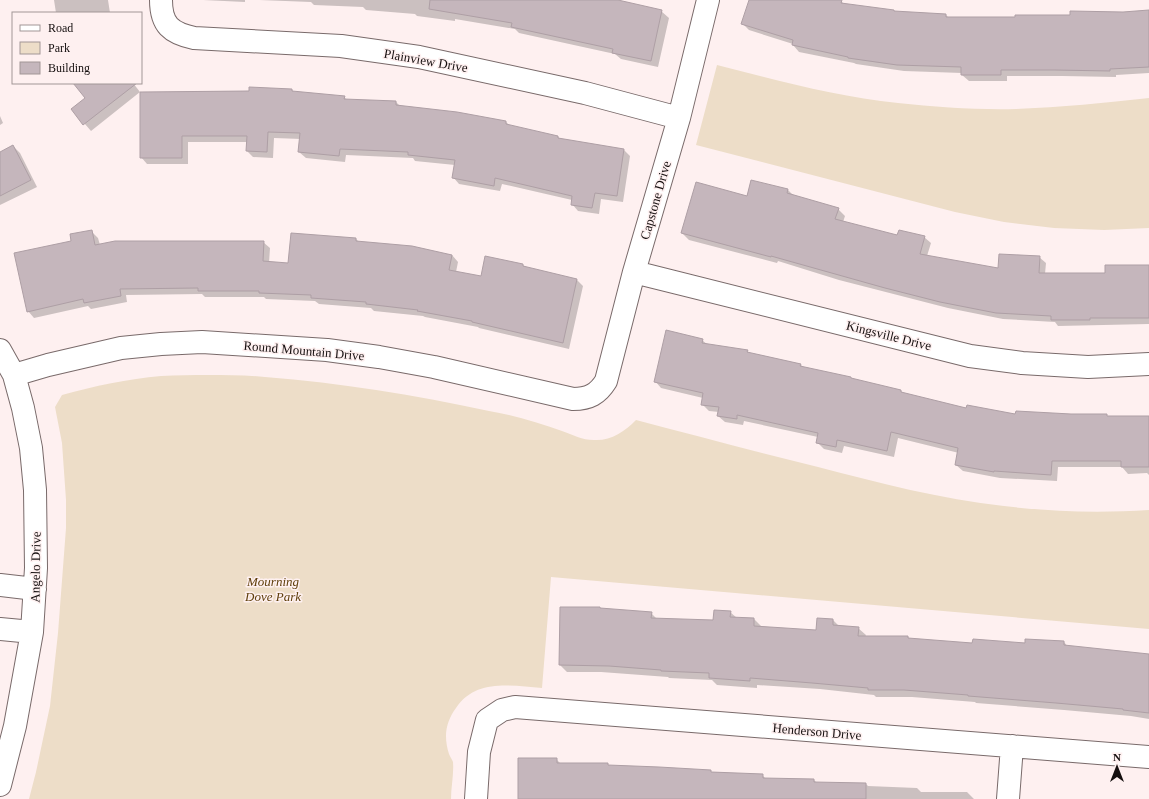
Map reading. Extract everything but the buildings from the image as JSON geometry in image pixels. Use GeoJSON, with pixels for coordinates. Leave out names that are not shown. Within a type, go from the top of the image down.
{"type":"FeatureCollection","features":[{"type":"Feature","properties":{"kind":"street","name":"Plainview Drive"},"geometry":{"type":"LineString","coordinates":[[161,0],[161,12],[170,29],[182,35],[194,38],[341,46],[419,57],[585,93],[679,118]]}},
{"type":"Feature","properties":{"kind":"street","name":"Capstone Drive"},"geometry":{"type":"LineString","coordinates":[[593,395],[600,391],[606,381],[634,272],[679,118],[708,0]]}},
{"type":"Feature","properties":{"kind":"street","name":"Kingsville Drive"},"geometry":{"type":"LineString","coordinates":[[634,272],[970,356],[1022,363],[1088,367],[1149,364]]}},
{"type":"Feature","properties":{"kind":"street","name":"Round Mountain Drive"},"geometry":{"type":"LineString","coordinates":[[14,375],[48,365],[121,348],[202,342],[327,350],[379,357],[434,367],[573,400],[587,398],[593,395]]}},
{"type":"Feature","properties":{"kind":"street","name":"Angelo Drive"},"geometry":{"type":"LineString","coordinates":[[0,350],[14,375],[23,408],[31,448],[35,490],[36,568],[32,632],[15,726],[0,785]]}},
{"type":"Feature","properties":{"kind":"street"},"geometry":{"type":"LineString","coordinates":[[0,585],[35,589]]}},
{"type":"Feature","properties":{"kind":"street"},"geometry":{"type":"LineString","coordinates":[[0,629],[32,632]]}},
{"type":"Feature","properties":{"kind":"street","name":"Henderson Drive"},"geometry":{"type":"LineString","coordinates":[[476,799],[479,752],[488,720],[502,710],[514,707],[1149,757]]}},
{"type":"Feature","properties":{"kind":"street"},"geometry":{"type":"LineString","coordinates":[[1008,799],[1012,746]]}},
{"type":"Feature","properties":{"kind":"green space"},"geometry":{"type":"Polygon","coordinates":[[[717,65],[852,97],[942,107],[1016,109],[1083,105],[1149,98],[1149,228],[1104,230],[1054,228],[1004,222],[955,212],[696,145],[717,65]]]}},
{"type":"Feature","properties":{"kind":"green space","name":"Mourning Dove Park"},"geometry":{"type":"Polygon","coordinates":[[[179,375],[229,375],[350,386],[406,395],[507,415],[535,422],[590,440],[606,439],[617,435],[636,420],[887,485],[980,503],[1058,511],[1095,512],[1149,510],[1149,629],[551,577],[542,688],[495,686],[484,688],[464,698],[452,714],[446,732],[447,747],[453,762],[451,799],[29,799],[50,706],[58,633],[66,528],[66,500],[62,443],[55,407],[62,395],[136,379],[179,375]]]}}]}
